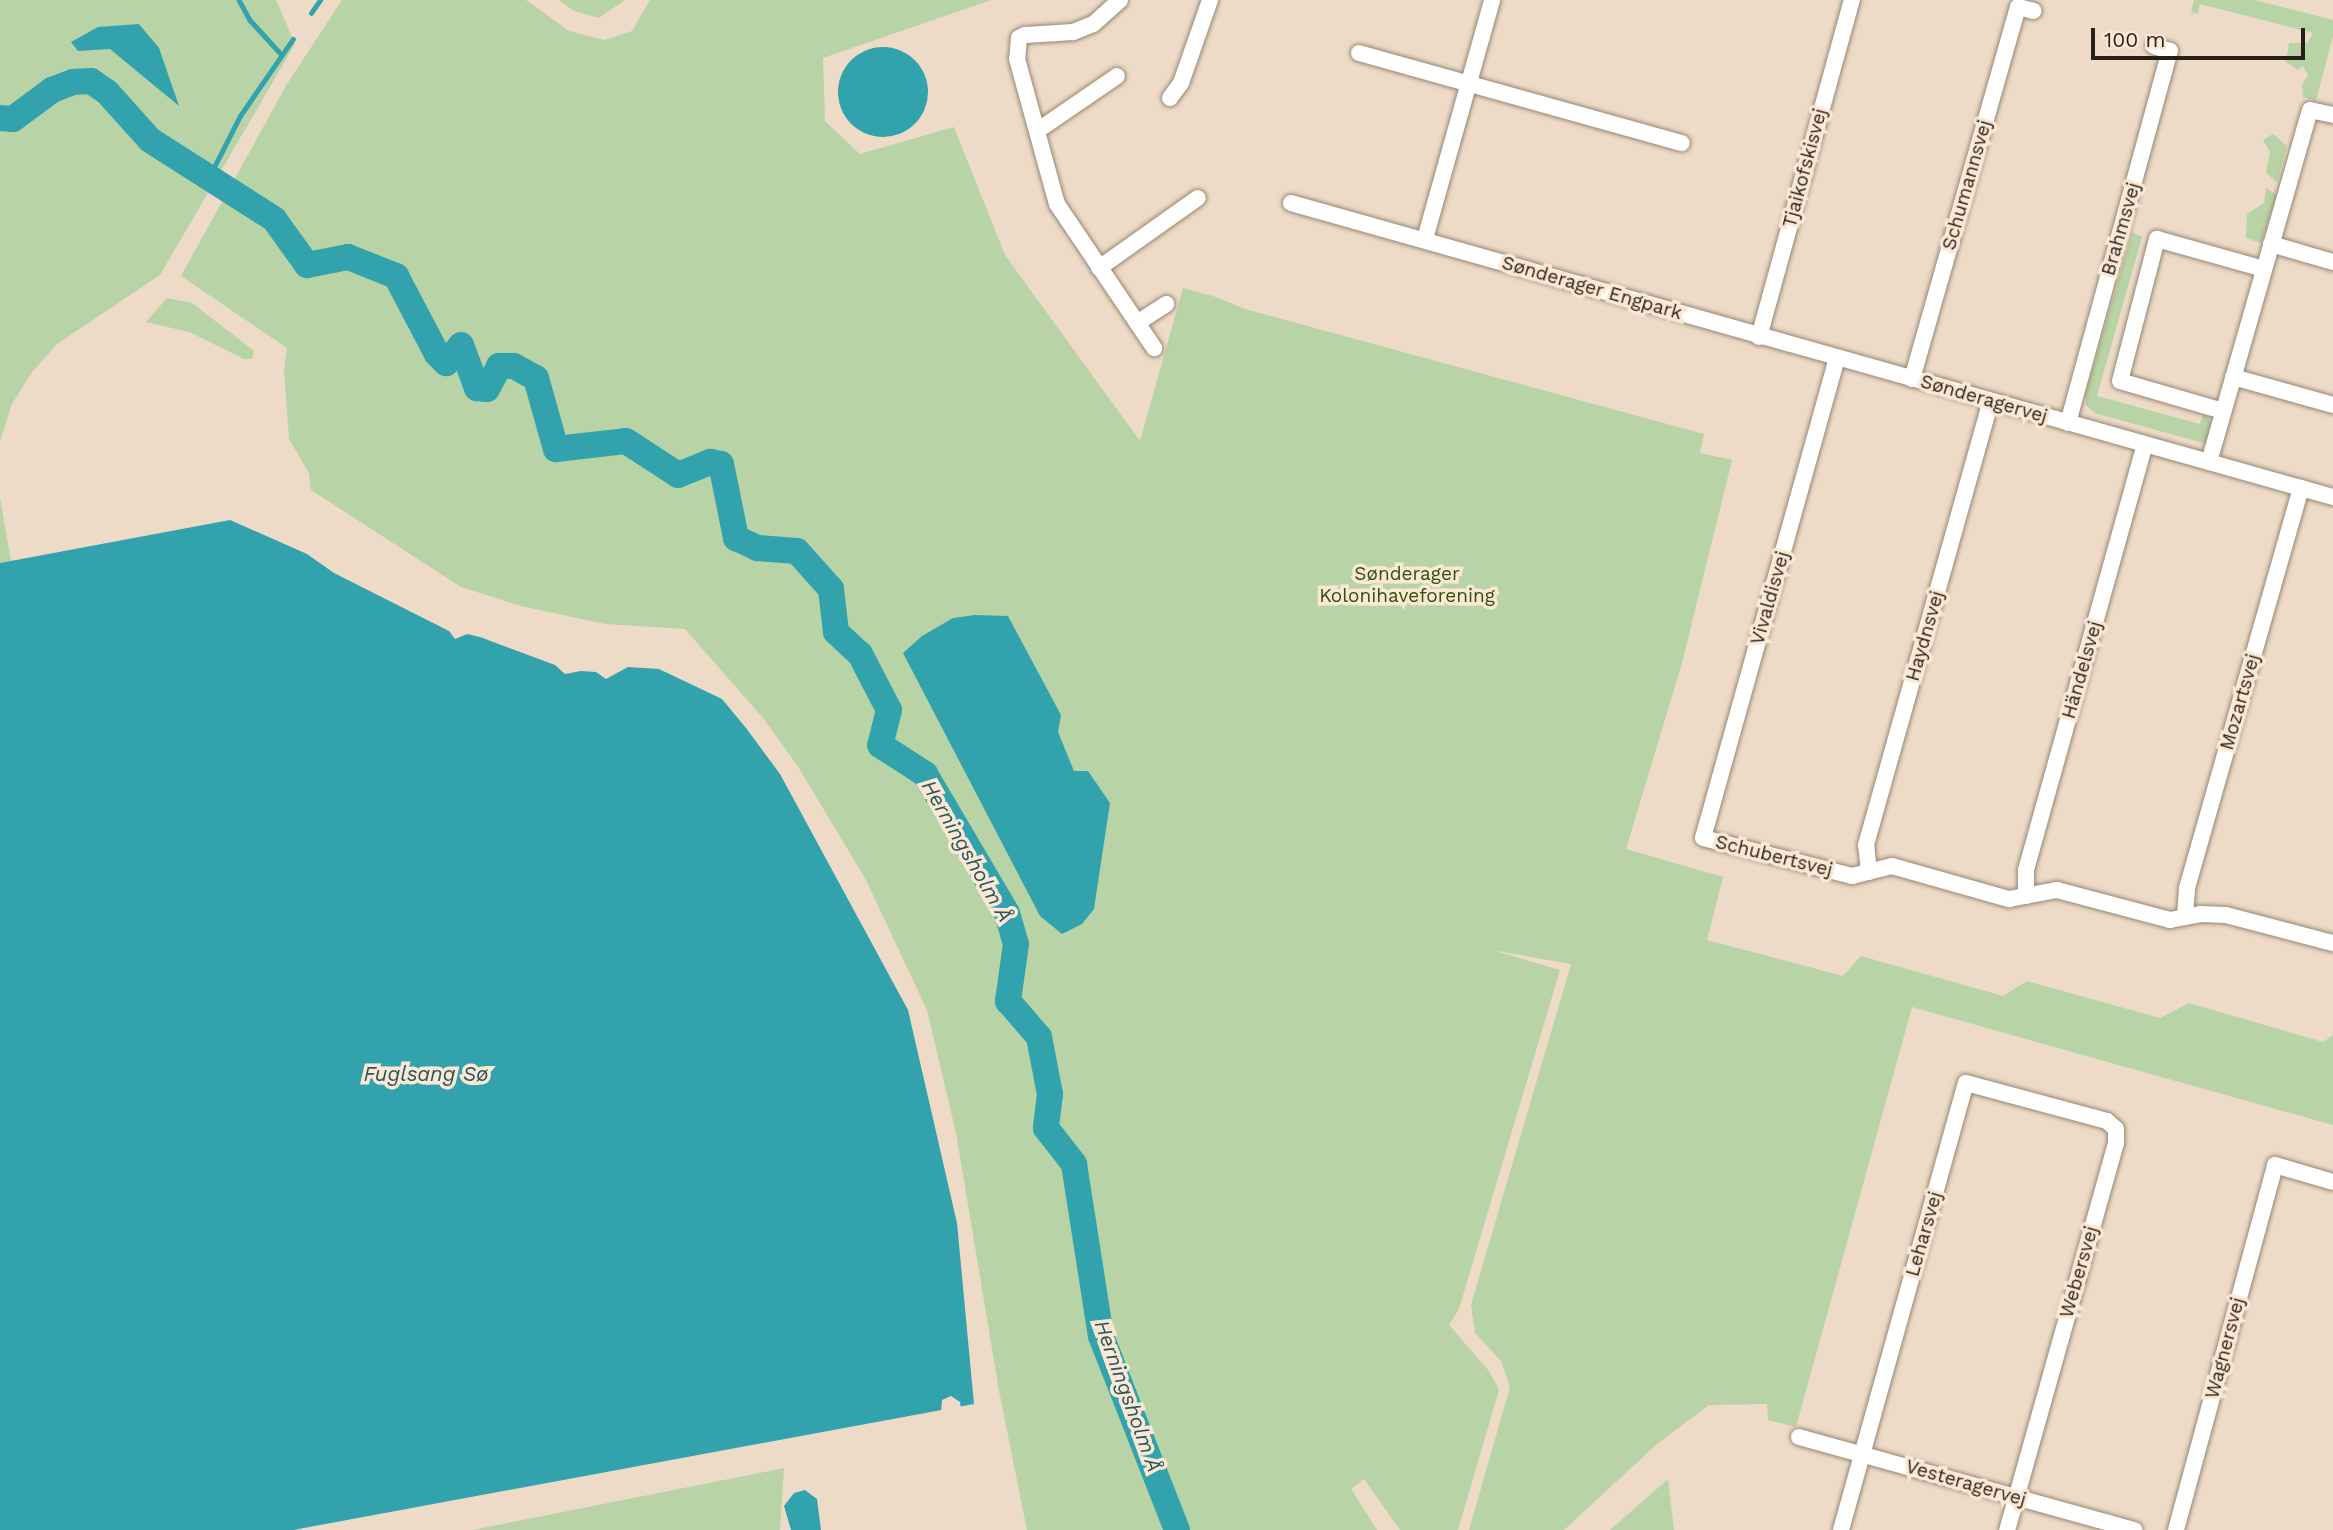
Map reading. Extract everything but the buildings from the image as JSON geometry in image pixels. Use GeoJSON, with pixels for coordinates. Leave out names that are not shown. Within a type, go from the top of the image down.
{"type":"FeatureCollection","features":[{"type":"Feature","properties":{"kind":"street"},"geometry":{"type":"LineString","coordinates":[[1120,0],[1093,24],[1073,32],[1026,35],[1019,38],[1017,59],[1057,204],[1154,348]]}},
{"type":"Feature","properties":{"kind":"street"},"geometry":{"type":"LineString","coordinates":[[1170,98],[1181,83],[1210,0]]}},
{"type":"Feature","properties":{"kind":"street"},"geometry":{"type":"LineString","coordinates":[[1425,239],[1492,0]]}},
{"type":"Feature","properties":{"kind":"street","name":"Tjaikofskisvej"},"geometry":{"type":"LineString","coordinates":[[1759,337],[1852,0]]}},
{"type":"Feature","properties":{"kind":"street","name":"Schumannsvej"},"geometry":{"type":"LineString","coordinates":[[1912,379],[2018,7],[2034,11]]}},
{"type":"Feature","properties":{"kind":"street","name":"Brahmsvej"},"geometry":{"type":"LineString","coordinates":[[2067,423],[2170,51],[2154,46]]}},
{"type":"Feature","properties":{"kind":"street"},"geometry":{"type":"LineString","coordinates":[[1359,53],[1682,142]]}},
{"type":"Feature","properties":{"kind":"street"},"geometry":{"type":"LineString","coordinates":[[1037,131],[1117,76]]}},
{"type":"Feature","properties":{"kind":"street"},"geometry":{"type":"LineString","coordinates":[[2209,462],[2309,110],[2333,115]]}},
{"type":"Feature","properties":{"kind":"street"},"geometry":{"type":"LineString","coordinates":[[1099,268],[1198,198]]}},
{"type":"Feature","properties":{"kind":"street","name":"Sønderager Engpark"},"geometry":{"type":"LineString","coordinates":[[1291,203],[1425,239],[1759,337]]}},
{"type":"Feature","properties":{"kind":"street"},"geometry":{"type":"LineString","coordinates":[[2223,411],[2120,381],[2157,239],[2264,269]]}},
{"type":"Feature","properties":{"kind":"street"},"geometry":{"type":"LineString","coordinates":[[2271,244],[2333,261]]}},
{"type":"Feature","properties":{"kind":"street"},"geometry":{"type":"LineString","coordinates":[[1137,323],[1166,304]]}},
{"type":"Feature","properties":{"kind":"street","name":"Sønderagervej"},"geometry":{"type":"LineString","coordinates":[[1759,337],[2333,496]]}},
{"type":"Feature","properties":{"kind":"street","name":"Vivaldisvej"},"geometry":{"type":"LineString","coordinates":[[1703,838],[1837,358]]}},
{"type":"Feature","properties":{"kind":"street"},"geometry":{"type":"LineString","coordinates":[[2233,377],[2333,405]]}},
{"type":"Feature","properties":{"kind":"street","name":"Haydnsvej"},"geometry":{"type":"LineString","coordinates":[[1869,872],[1866,845],[1991,401]]}},
{"type":"Feature","properties":{"kind":"street","name":"Händelsvej"},"geometry":{"type":"LineString","coordinates":[[2026,896],[2026,870],[2145,444]]}},
{"type":"Feature","properties":{"kind":"street","name":"Mozartsvej"},"geometry":{"type":"LineString","coordinates":[[2185,916],[2187,888],[2301,488]]}},
{"type":"Feature","properties":{"kind":"street","name":"Schubertsvej"},"geometry":{"type":"LineString","coordinates":[[1703,838],[1852,877],[1892,866],[2009,899],[2057,890],[2170,920],[2185,916],[2226,915],[2333,943]]}},
{"type":"Feature","properties":{"kind":"street","name":"Leharsvej"},"geometry":{"type":"LineString","coordinates":[[1862,1454],[1966,1083],[2036,1103]]}},
{"type":"Feature","properties":{"kind":"street","name":"Webersvej"},"geometry":{"type":"LineString","coordinates":[[2007,1530],[2116,1143],[2116,1129],[2107,1121],[2036,1103]]}},
{"type":"Feature","properties":{"kind":"street","name":"Wagnersvej"},"geometry":{"type":"LineString","coordinates":[[2176,1530],[2275,1165],[2333,1182]]}},
{"type":"Feature","properties":{"kind":"street","name":"Vesteragervej"},"geometry":{"type":"LineString","coordinates":[[1799,1437],[2134,1530]]}},
{"type":"Feature","properties":{"kind":"street"},"geometry":{"type":"LineString","coordinates":[[1841,1530],[1862,1454]]}},
{"type":"Feature","properties":{"kind":"green space"},"geometry":{"type":"Polygon","coordinates":[[[0,0],[276,0],[295,44],[160,275],[57,344],[32,372],[12,404],[0,441],[0,29],[3,29],[0,28],[0,0]]]}},
{"type":"Feature","properties":{"kind":"green space","name":"Sønderager Kolonihaveforening"},"geometry":{"type":"Polygon","coordinates":[[[342,0],[526,0],[569,31],[605,40],[632,31],[650,0],[991,0],[823,58],[825,121],[860,154],[954,127],[1005,255],[1140,441],[1183,288],[1245,309],[1704,434],[1700,453],[1732,460],[1682,663],[1626,849],[1723,877],[1707,940],[1843,976],[1861,956],[2003,996],[2027,981],[2160,1018],[2189,1003],[2323,1042],[2333,1035],[2333,1125],[1912,1007],[1796,1427],[1768,1420],[1767,1404],[1709,1405],[1657,1444],[1564,1530],[1469,1530],[1510,1387],[1501,1361],[1475,1333],[1471,1305],[1571,964],[1492,950],[1560,970],[1459,1309],[1449,1325],[1489,1371],[1499,1390],[1458,1530],[1400,1530],[1364,1479],[1351,1489],[1377,1530],[1027,1530],[999,1391],[956,1133],[927,1010],[865,878],[797,765],[763,718],[685,629],[605,624],[521,606],[461,587],[311,490],[309,473],[289,439],[284,370],[287,348],[181,276],[287,84],[342,0]]]}},
{"type":"Feature","properties":{"kind":"green space"},"geometry":{"type":"Polygon","coordinates":[[[559,0],[625,0],[599,18],[574,11],[559,0]]]}},
{"type":"Feature","properties":{"kind":"green space"},"geometry":{"type":"Polygon","coordinates":[[[2194,0],[2254,0],[2333,20],[2333,36],[2316,101],[2303,97],[2302,85],[2308,75],[2303,66],[2298,70],[2286,62],[2289,43],[2307,43],[2313,33],[2200,4],[2198,14],[2191,12],[2194,0]]]}},
{"type":"Feature","properties":{"kind":"green space"},"geometry":{"type":"Polygon","coordinates":[[[2273,134],[2287,146],[2277,182],[2266,173],[2270,152],[2263,140],[2273,134]]]}},
{"type":"Feature","properties":{"kind":"green space"},"geometry":{"type":"Polygon","coordinates":[[[2266,188],[2277,195],[2261,243],[2246,238],[2247,214],[2264,203],[2266,188]]]}},
{"type":"Feature","properties":{"kind":"green space"},"geometry":{"type":"Polygon","coordinates":[[[2132,232],[2142,237],[2097,396],[2200,424],[2204,412],[2212,425],[2207,444],[2094,413],[2086,405],[2085,396],[2132,232]]]}},
{"type":"Feature","properties":{"kind":"green space"},"geometry":{"type":"Polygon","coordinates":[[[167,298],[192,303],[254,351],[252,359],[244,359],[189,332],[146,322],[167,298]]]}},
{"type":"Feature","properties":{"kind":"green space"},"geometry":{"type":"Polygon","coordinates":[[[0,498],[11,561],[0,563],[0,498]]]}},
{"type":"Feature","properties":{"kind":"green space"},"geometry":{"type":"Polygon","coordinates":[[[784,1468],[780,1530],[473,1530],[784,1468]]]}},
{"type":"Feature","properties":{"kind":"green space"},"geometry":{"type":"Polygon","coordinates":[[[1668,1479],[1674,1530],[1610,1530],[1668,1479]]]}},
{"type":"Feature","properties":{"kind":"water"},"geometry":{"type":"Polygon","coordinates":[[[139,24],[159,48],[179,106],[110,49],[78,51],[71,42],[98,27],[139,24]]]}},
{"type":"Feature","properties":{"kind":"water"},"geometry":{"type":"Polygon","coordinates":[[[874,47],[892,47],[908,54],[921,67],[928,83],[928,101],[921,117],[908,130],[892,137],[874,137],[858,130],[845,117],[838,101],[838,83],[845,67],[858,54],[874,47]]]}},
{"type":"Feature","properties":{"kind":"water","name":"Fuglsang Sø"},"geometry":{"type":"Polygon","coordinates":[[[230,520],[307,554],[334,573],[449,631],[455,639],[467,634],[480,637],[555,665],[565,674],[596,672],[606,679],[628,667],[659,669],[722,699],[780,774],[908,1010],[957,1223],[974,1404],[293,1530],[0,1530],[0,563],[230,520]]]}},
{"type":"Feature","properties":{"kind":"water"},"geometry":{"type":"Polygon","coordinates":[[[975,615],[1008,616],[1061,715],[1058,732],[1074,771],[1088,771],[1110,803],[1094,909],[1082,924],[1062,934],[1040,916],[903,653],[922,636],[953,618],[975,615]]]}},
{"type":"Feature","properties":{"kind":"water"},"geometry":{"type":"Polygon","coordinates":[[[805,1490],[817,1499],[821,1530],[791,1530],[784,1506],[794,1493],[805,1490]]]}},
{"type":"Feature","properties":{"kind":"pier"},"geometry":{"type":"Polygon","coordinates":[[[951,1396],[960,1402],[961,1410],[941,1413],[942,1400],[951,1396]]]}},
{"type":"Feature","properties":{"kind":"waterway"},"geometry":{"type":"LineString","coordinates":[[239,0],[250,20],[282,55]]}},
{"type":"Feature","properties":{"kind":"waterway"},"geometry":{"type":"LineString","coordinates":[[311,13],[320,0]]}},
{"type":"Feature","properties":{"kind":"waterway"},"geometry":{"type":"LineString","coordinates":[[209,177],[240,116],[293,39]]}},
{"type":"Feature","properties":{"kind":"waterway","name":"Herningsholm Å"},"geometry":{"type":"LineString","coordinates":[[0,118],[13,119],[52,90],[73,82],[91,81],[107,92],[150,140],[274,219],[307,265],[348,257],[396,276],[437,354],[446,363],[461,345],[477,388],[487,389],[499,366],[514,366],[536,378],[556,449],[626,441],[678,475],[711,462],[721,464],[736,538],[757,548],[797,551],[831,589],[836,632],[860,654],[889,710],[880,745],[925,774],[1007,913],[1016,944],[1008,1001],[1039,1037],[1050,1094],[1046,1128],[1074,1164],[1101,1336],[1177,1530]]}}]}
